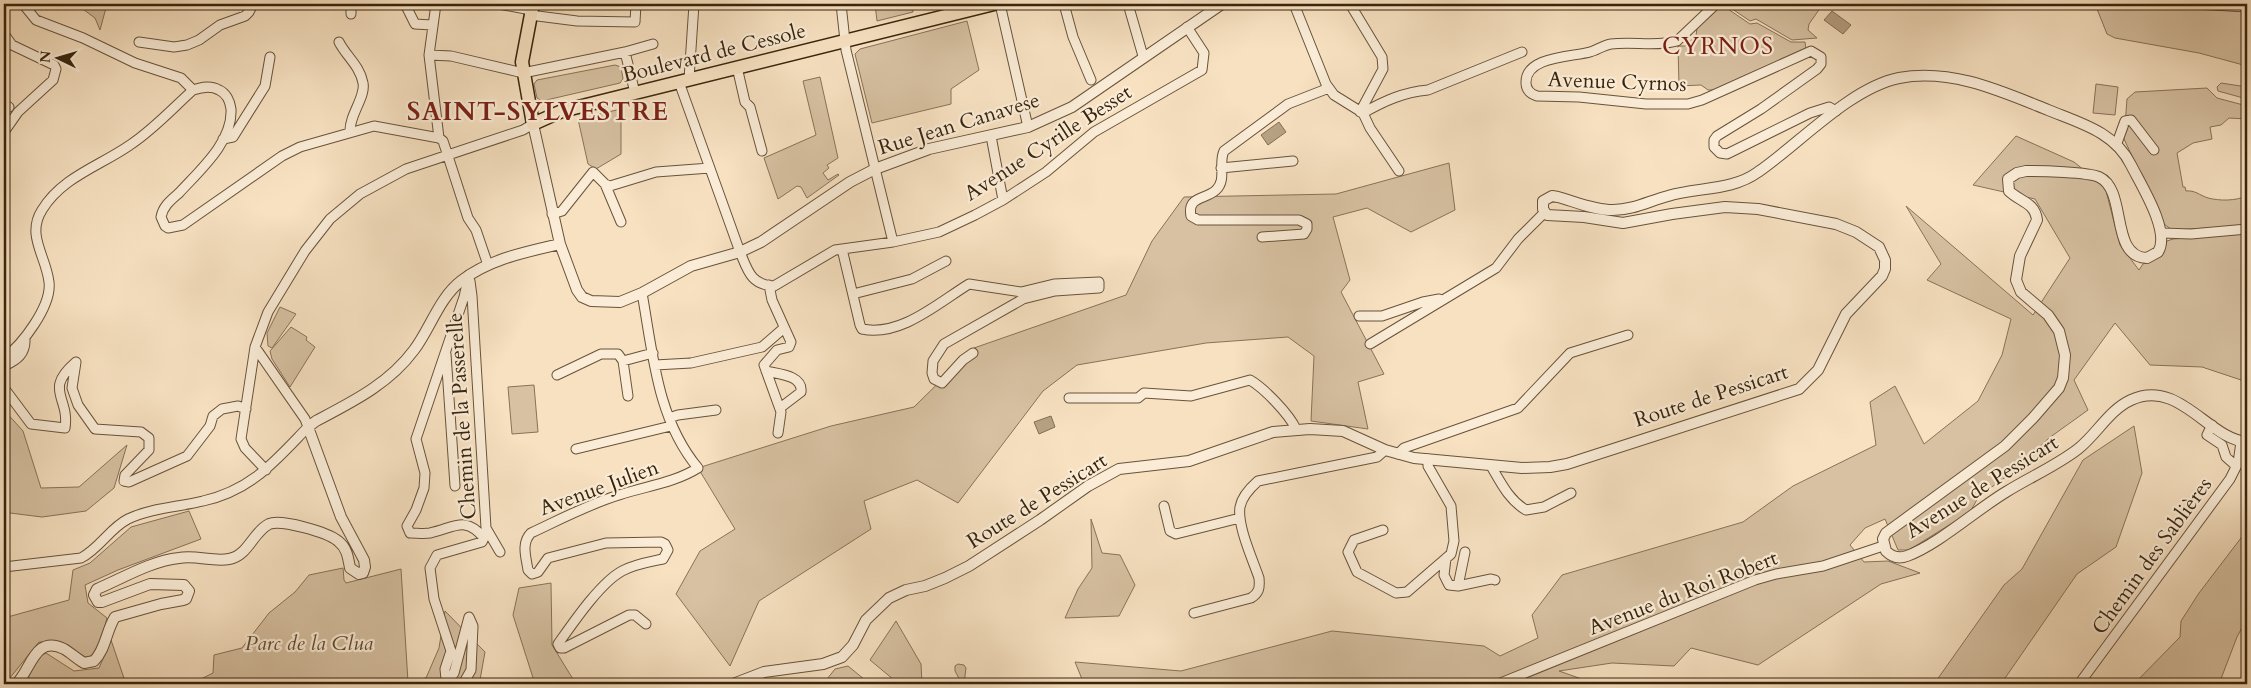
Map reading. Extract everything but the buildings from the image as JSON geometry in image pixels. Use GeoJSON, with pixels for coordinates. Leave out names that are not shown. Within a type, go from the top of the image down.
{"type":"FeatureCollection","features":[{"type":"Feature","properties":{"kind":"main road","name":"Boulevard de Cessole"},"geometry":{"type":"LineString","coordinates":[[533,124],[562,111],[994,4]]}},
{"type":"Feature","properties":{"kind":"main road"},"geometry":{"type":"LineString","coordinates":[[531,10],[522,55],[523,73],[533,124]]}},
{"type":"Feature","properties":{"kind":"street"},"geometry":{"type":"LineString","coordinates":[[23,4],[36,20],[84,38],[135,63],[181,78],[193,90]]}},
{"type":"Feature","properties":{"kind":"street"},"geometry":{"type":"LineString","coordinates":[[139,42],[174,47],[187,45],[199,40],[220,26],[245,16],[250,12],[253,4]]}},
{"type":"Feature","properties":{"kind":"street"},"geometry":{"type":"LineString","coordinates":[[351,4],[351,14]]}},
{"type":"Feature","properties":{"kind":"street"},"geometry":{"type":"LineString","coordinates":[[405,4],[415,24],[432,25]]}},
{"type":"Feature","properties":{"kind":"street"},"geometry":{"type":"LineString","coordinates":[[436,4],[429,55],[439,138]]}},
{"type":"Feature","properties":{"kind":"street"},"geometry":{"type":"LineString","coordinates":[[499,4],[577,21],[635,22],[636,4]]}},
{"type":"Feature","properties":{"kind":"street"},"geometry":{"type":"LineString","coordinates":[[694,4],[684,80],[710,168],[740,252],[751,277],[762,286],[769,286],[772,300],[791,342],[789,347],[777,350],[764,365],[782,412],[778,433]]}},
{"type":"Feature","properties":{"kind":"street"},"geometry":{"type":"LineString","coordinates":[[841,4],[845,41],[893,242]]}},
{"type":"Feature","properties":{"kind":"street"},"geometry":{"type":"LineString","coordinates":[[1000,4],[1028,127]]}},
{"type":"Feature","properties":{"kind":"street"},"geometry":{"type":"LineString","coordinates":[[1064,4],[1073,38],[1092,80]]}},
{"type":"Feature","properties":{"kind":"street"},"geometry":{"type":"LineString","coordinates":[[1128,4],[1143,56]]}},
{"type":"Feature","properties":{"kind":"street"},"geometry":{"type":"LineString","coordinates":[[1187,27],[1222,4]]}},
{"type":"Feature","properties":{"kind":"street"},"geometry":{"type":"LineString","coordinates":[[1294,4],[1329,88],[1334,95],[1361,112],[1399,171]]}},
{"type":"Feature","properties":{"kind":"street"},"geometry":{"type":"LineString","coordinates":[[1350,4],[1382,57],[1383,69],[1361,112]]}},
{"type":"Feature","properties":{"kind":"street","name":"Avenue Cyrnos"},"geometry":{"type":"LineString","coordinates":[[1716,4],[1677,41],[1612,44],[1592,52],[1539,63],[1526,78],[1527,88],[1532,94],[1537,96],[1579,96],[1630,102],[1682,105],[1702,100],[1811,51],[1821,57],[1821,62],[1817,69],[1761,109],[1717,136],[1714,140],[1714,147],[1720,153],[1727,154],[1810,113],[1829,107],[1836,111]]}},
{"type":"Feature","properties":{"kind":"street"},"geometry":{"type":"LineString","coordinates":[[2196,4],[2247,7]]}},
{"type":"Feature","properties":{"kind":"street","name":"Rue Jean Canavese"},"geometry":{"type":"LineString","coordinates":[[740,252],[760,242],[850,182],[875,169],[929,149],[1028,127],[1072,107],[1187,27]]}},
{"type":"Feature","properties":{"kind":"street","name":"Avenue Cyrille Besset"},"geometry":{"type":"LineString","coordinates":[[769,286],[774,286],[793,276],[835,250],[893,242],[939,232],[1003,200],[1046,172],[1094,132],[1202,70],[1204,53],[1187,27]]}},
{"type":"Feature","properties":{"kind":"street"},"geometry":{"type":"LineString","coordinates":[[4,34],[12,45],[54,65],[56,69],[53,80],[18,112],[4,132]]}},
{"type":"Feature","properties":{"kind":"street"},"geometry":{"type":"LineString","coordinates":[[339,42],[344,53],[356,65],[364,88],[350,121],[350,132]]}},
{"type":"Feature","properties":{"kind":"street"},"geometry":{"type":"LineString","coordinates":[[429,55],[451,56],[523,73],[626,52],[653,44]]}},
{"type":"Feature","properties":{"kind":"street"},"geometry":{"type":"LineString","coordinates":[[626,52],[635,93]]}},
{"type":"Feature","properties":{"kind":"street"},"geometry":{"type":"LineString","coordinates":[[1361,112],[1412,92],[1428,90],[1522,52]]}},
{"type":"Feature","properties":{"kind":"street"},"geometry":{"type":"LineString","coordinates":[[223,139],[233,136],[265,86],[270,57]]}},
{"type":"Feature","properties":{"kind":"street"},"geometry":{"type":"LineString","coordinates":[[737,68],[745,102],[750,107],[762,151]]}},
{"type":"Feature","properties":{"kind":"street"},"geometry":{"type":"LineString","coordinates":[[1370,344],[1496,268],[1518,239],[1544,213],[1543,201],[1552,196],[1604,210],[1622,210],[1683,192],[1735,184],[1757,173],[1836,111],[1873,87],[1888,81],[1918,76],[1987,86],[2091,128],[2117,143],[2127,158],[2162,233],[2191,234],[2247,229]]}},
{"type":"Feature","properties":{"kind":"street"},"geometry":{"type":"LineString","coordinates":[[4,358],[25,338],[47,299],[49,291],[48,276],[36,240],[35,231],[36,222],[44,207],[72,179],[132,144],[193,90],[200,88],[213,87],[224,93],[228,98],[231,111],[223,139],[207,163],[164,207],[161,217],[165,226],[173,228],[182,225],[290,151],[374,126],[439,138],[443,141],[468,218],[476,230],[488,265]]}},
{"type":"Feature","properties":{"kind":"street"},"geometry":{"type":"LineString","coordinates":[[1262,237],[1304,234],[1307,224],[1299,220],[1198,220],[1191,216],[1190,208],[1193,202],[1216,190],[1222,182],[1221,157],[1224,151],[1288,104],[1329,88]]}},
{"type":"Feature","properties":{"kind":"street"},"geometry":{"type":"LineString","coordinates":[[2117,143],[2125,121],[2131,120],[2154,150]]}},
{"type":"Feature","properties":{"kind":"street"},"geometry":{"type":"LineString","coordinates":[[266,470],[245,448],[241,439],[255,347],[268,312],[305,251],[330,219],[360,194],[406,169],[523,130],[533,124],[560,244],[578,290],[582,297],[592,301],[620,302],[642,293],[691,266],[740,252]]}},
{"type":"Feature","properties":{"kind":"street"},"geometry":{"type":"LineString","coordinates":[[991,136],[1003,200]]}},
{"type":"Feature","properties":{"kind":"street"},"geometry":{"type":"LineString","coordinates":[[1221,168],[1293,161]]}},
{"type":"Feature","properties":{"kind":"street"},"geometry":{"type":"LineString","coordinates":[[605,184],[610,186],[656,172],[710,168]]}},
{"type":"Feature","properties":{"kind":"street","name":"Avenue de Pessicart"},"geometry":{"type":"LineString","coordinates":[[2162,233],[2158,252],[2147,258],[2136,255],[2124,241],[2110,187],[2100,177],[2026,171],[2017,172],[2008,179],[2009,191],[2030,204],[2037,220],[2018,264],[2018,287],[2026,298],[2048,315],[2059,331],[2065,355],[2063,378],[2052,397],[2005,446],[1886,533],[1883,539],[1883,546],[1886,551],[1894,556],[1904,557],[1915,552],[2006,492],[2048,469],[2077,450],[2119,408],[2137,398],[2152,396],[2169,399],[2186,406],[2234,440],[2244,442]]}},
{"type":"Feature","properties":{"kind":"street"},"geometry":{"type":"LineString","coordinates":[[552,214],[562,211],[593,172],[605,184],[621,222]]}},
{"type":"Feature","properties":{"kind":"street","name":"Route de Pessicart"},"geometry":{"type":"LineString","coordinates":[[734,684],[764,672],[823,664],[842,657],[853,645],[866,620],[890,598],[906,590],[925,586],[945,578],[969,566],[1112,471],[1134,466],[1198,460],[1273,432],[1296,429],[1343,430],[1385,450],[1428,459],[1491,466],[1536,468],[1567,464],[1799,389],[1818,370],[1846,314],[1876,282],[1885,269],[1883,254],[1879,247],[1845,226],[1758,208],[1725,208],[1672,214],[1624,223],[1584,217],[1552,216],[1544,213]]}},
{"type":"Feature","properties":{"kind":"street"},"geometry":{"type":"LineString","coordinates":[[4,567],[81,558],[91,552],[128,519],[224,496],[252,482],[308,427],[373,389],[402,364],[422,338],[445,299],[458,283],[488,265],[560,244]]}},
{"type":"Feature","properties":{"kind":"street"},"geometry":{"type":"LineString","coordinates":[[842,249],[862,329],[872,331],[882,330],[910,321],[969,284],[1021,292],[1054,284],[1098,282],[1099,288],[1055,291],[1023,299],[944,344],[933,361],[932,373],[934,379],[942,382],[963,360],[973,353]]}},
{"type":"Feature","properties":{"kind":"street"},"geometry":{"type":"LineString","coordinates":[[853,294],[912,278],[946,261]]}},
{"type":"Feature","properties":{"kind":"street"},"geometry":{"type":"LineString","coordinates":[[463,684],[472,670],[473,626],[469,617],[454,672],[450,679],[446,679],[444,676],[451,651],[434,599],[430,568],[438,555],[482,542],[484,538],[471,526],[459,524],[429,534],[410,533],[406,526],[416,510],[424,488],[424,473],[416,439],[464,297],[469,276]]}},
{"type":"Feature","properties":{"kind":"street","name":"Chemin de la Passerelle"},"geometry":{"type":"LineString","coordinates":[[469,276],[472,296],[486,528],[500,552]]}},
{"type":"Feature","properties":{"kind":"street","name":"Avenue Julien"},"geometry":{"type":"LineString","coordinates":[[642,293],[655,365],[670,422],[684,451],[698,468],[688,475],[618,495],[562,519],[530,533],[525,538],[524,544],[528,570],[532,574],[538,572],[548,558],[606,543],[661,542],[666,544],[668,550],[663,559],[637,565],[621,572],[610,581],[586,607],[558,644],[560,648],[564,648],[629,615],[635,615],[646,624]]}},
{"type":"Feature","properties":{"kind":"street"},"geometry":{"type":"LineString","coordinates":[[1359,316],[1382,316],[1423,302],[1445,298]]}},
{"type":"Feature","properties":{"kind":"street"},"geometry":{"type":"LineString","coordinates":[[655,365],[691,363],[726,357],[762,347],[784,328]]}},
{"type":"Feature","properties":{"kind":"street"},"geometry":{"type":"LineString","coordinates":[[1398,454],[1404,448],[1518,408],[1570,352],[1628,335]]}},
{"type":"Feature","properties":{"kind":"street"},"geometry":{"type":"LineString","coordinates":[[4,366],[24,352],[25,338]]}},
{"type":"Feature","properties":{"kind":"street"},"geometry":{"type":"LineString","coordinates":[[16,684],[27,671],[30,660],[36,651],[56,647],[65,650],[84,663],[94,662],[101,655],[109,629],[116,617],[186,599],[189,591],[184,585],[150,584],[102,602],[95,599],[94,592],[97,589],[166,560],[181,557],[220,560],[238,556],[264,528],[278,522],[325,534],[338,540],[348,553],[350,568],[358,574],[363,573],[366,567],[364,560],[341,517],[305,419],[255,347]]}},
{"type":"Feature","properties":{"kind":"street"},"geometry":{"type":"LineString","coordinates":[[446,350],[455,486]]}},
{"type":"Feature","properties":{"kind":"street"},"geometry":{"type":"LineString","coordinates":[[623,361],[653,353]]}},
{"type":"Feature","properties":{"kind":"street"},"geometry":{"type":"LineString","coordinates":[[557,375],[601,354],[618,354],[623,361],[628,396]]}},
{"type":"Feature","properties":{"kind":"street"},"geometry":{"type":"LineString","coordinates":[[4,388],[31,424],[65,428],[67,418],[60,393],[60,384],[64,372],[76,362],[72,388],[78,405],[95,429],[141,432],[150,438],[148,450],[125,475],[124,482],[129,482],[187,456],[210,426],[213,416],[222,409],[238,406],[246,409]]}},
{"type":"Feature","properties":{"kind":"street"},"geometry":{"type":"LineString","coordinates":[[766,371],[791,377],[798,381],[801,387],[801,392],[780,408]]}},
{"type":"Feature","properties":{"kind":"street"},"geometry":{"type":"LineString","coordinates":[[1069,398],[1138,398],[1144,393],[1191,396],[1250,380],[1286,415],[1296,429]]}},
{"type":"Feature","properties":{"kind":"street"},"geometry":{"type":"LineString","coordinates":[[576,449],[670,422],[678,415],[716,410]]}},
{"type":"Feature","properties":{"kind":"street"},"geometry":{"type":"LineString","coordinates":[[2212,425],[2207,434],[2222,445],[2226,456],[2236,466]]}},
{"type":"Feature","properties":{"kind":"street","name":"Chemin des Sablières"},"geometry":{"type":"LineString","coordinates":[[2079,684],[2230,479],[2244,442]]}},
{"type":"Feature","properties":{"kind":"street"},"geometry":{"type":"LineString","coordinates":[[1194,613],[1251,598],[1257,594],[1260,586],[1259,578],[1240,518],[1240,505],[1247,491],[1258,481],[1377,457],[1385,450]]}},
{"type":"Feature","properties":{"kind":"street"},"geometry":{"type":"LineString","coordinates":[[1383,530],[1354,540],[1348,552],[1357,572],[1396,592],[1407,592],[1451,554],[1454,541],[1451,506],[1428,466],[1428,459]]}},
{"type":"Feature","properties":{"kind":"street"},"geometry":{"type":"LineString","coordinates":[[1491,466],[1507,494],[1526,510],[1544,506],[1571,493]]}},
{"type":"Feature","properties":{"kind":"street"},"geometry":{"type":"LineString","coordinates":[[1164,506],[1170,531],[1176,534],[1240,518]]}},
{"type":"Feature","properties":{"kind":"street","name":"Avenue du Roi Robert"},"geometry":{"type":"LineString","coordinates":[[1498,684],[1755,580],[1776,574],[1823,566],[1883,546]]}},
{"type":"Feature","properties":{"kind":"street"},"geometry":{"type":"LineString","coordinates":[[1458,586],[1465,552]]}},
{"type":"Feature","properties":{"kind":"street"},"geometry":{"type":"LineString","coordinates":[[1446,558],[1444,576],[1449,585],[1458,586],[1491,579],[1495,580]]}},
{"type":"Feature","properties":{"kind":"green space"},"geometry":{"type":"Polygon","coordinates":[[[76,4],[107,4],[100,30],[95,18],[76,4]]]}},
{"type":"Feature","properties":{"kind":"green space"},"geometry":{"type":"Polygon","coordinates":[[[875,4],[912,4],[913,12],[877,21],[875,4]]]}},
{"type":"Feature","properties":{"kind":"green space"},"geometry":{"type":"Polygon","coordinates":[[[1725,4],[1823,4],[1809,24],[1808,30],[1817,38],[1792,40],[1756,19],[1750,21],[1725,4]]]}},
{"type":"Feature","properties":{"kind":"green space"},"geometry":{"type":"Polygon","coordinates":[[[2095,4],[2154,4],[2247,12],[2247,66],[2199,53],[2115,38],[2107,34],[2095,4]]]}},
{"type":"Feature","properties":{"kind":"green space"},"geometry":{"type":"Polygon","coordinates":[[[1722,5],[1750,24],[1757,23],[1791,42],[1805,42],[1806,49],[1715,90],[1708,90],[1701,85],[1679,86],[1678,46],[1685,46],[1696,36],[1697,28],[1722,5]]]}},
{"type":"Feature","properties":{"kind":"green space"},"geometry":{"type":"Polygon","coordinates":[[[967,21],[979,70],[951,89],[951,104],[872,123],[855,54],[860,49],[967,21]]]}},
{"type":"Feature","properties":{"kind":"green space"},"geometry":{"type":"Polygon","coordinates":[[[615,65],[621,67],[623,79],[620,83],[542,101],[537,98],[534,84],[537,80],[615,65]]]}},
{"type":"Feature","properties":{"kind":"green space"},"geometry":{"type":"Polygon","coordinates":[[[820,77],[838,158],[827,165],[829,168],[823,173],[828,180],[839,175],[807,198],[801,187],[797,186],[778,199],[764,158],[816,135],[803,81],[820,77]]]}},
{"type":"Feature","properties":{"kind":"green space"},"geometry":{"type":"Polygon","coordinates":[[[2221,83],[2247,87],[2247,99],[2218,91],[2217,87],[2221,83]]]}},
{"type":"Feature","properties":{"kind":"green space"},"geometry":{"type":"Polygon","coordinates":[[[2096,84],[2118,87],[2115,115],[2093,113],[2096,84]]]}},
{"type":"Feature","properties":{"kind":"green space"},"geometry":{"type":"Polygon","coordinates":[[[2207,88],[2217,98],[2247,106],[2247,119],[2229,118],[2221,125],[2210,127],[2212,139],[2193,143],[2177,153],[2183,187],[2185,187],[2186,191],[2195,192],[2213,199],[2233,200],[2247,196],[2247,226],[2172,230],[2164,224],[2124,139],[2127,99],[2135,92],[2207,88]]]}},
{"type":"Feature","properties":{"kind":"green space"},"geometry":{"type":"Polygon","coordinates":[[[621,109],[621,154],[596,169],[588,164],[578,119],[621,109]]]}},
{"type":"Feature","properties":{"kind":"green space"},"geometry":{"type":"Polygon","coordinates":[[[2016,136],[2074,162],[2105,187],[2120,245],[2139,270],[2143,264],[2162,256],[2167,241],[2173,239],[2243,234],[2247,238],[2247,332],[2244,334],[2247,338],[2247,382],[2202,367],[2150,365],[2115,323],[2074,380],[2088,410],[2049,438],[2013,472],[1979,496],[1970,512],[1909,550],[1898,550],[1885,519],[1865,528],[1850,545],[1864,562],[1888,561],[1920,573],[1881,584],[1758,665],[1691,648],[1674,666],[1612,663],[1559,671],[1596,684],[1453,684],[1446,679],[1411,684],[1084,684],[1075,662],[1181,671],[1332,631],[1484,646],[1500,656],[1538,638],[1532,615],[1562,575],[1743,522],[1793,486],[1876,445],[1870,402],[1895,386],[1924,444],[1978,401],[2002,355],[2011,319],[1927,280],[1941,264],[1906,206],[2033,315],[2070,258],[2035,199],[1973,185],[2016,136]]]}},
{"type":"Feature","properties":{"kind":"green space"},"geometry":{"type":"Polygon","coordinates":[[[1449,163],[1455,210],[1411,232],[1367,208],[1333,217],[1350,280],[1341,292],[1384,374],[1358,382],[1368,429],[1311,421],[1314,356],[1288,337],[1206,343],[1077,365],[1043,391],[958,503],[917,480],[864,501],[871,529],[759,601],[730,666],[676,594],[700,551],[735,529],[698,468],[831,426],[914,407],[974,348],[1126,295],[1152,241],[1184,197],[1336,194],[1449,163]]]}},
{"type":"Feature","properties":{"kind":"green space"},"geometry":{"type":"Polygon","coordinates":[[[280,307],[296,314],[272,348],[268,346],[267,333],[280,307]]]}},
{"type":"Feature","properties":{"kind":"green space"},"geometry":{"type":"Polygon","coordinates":[[[291,327],[307,337],[306,340],[315,347],[290,387],[272,359],[270,351],[291,327]]]}},
{"type":"Feature","properties":{"kind":"green space"},"geometry":{"type":"Polygon","coordinates":[[[534,385],[538,432],[512,434],[508,387],[534,385]]]}},
{"type":"Feature","properties":{"kind":"green space"},"geometry":{"type":"Polygon","coordinates":[[[4,410],[23,431],[41,488],[79,487],[127,445],[114,488],[86,511],[42,517],[10,513],[4,507],[4,410]]]}},
{"type":"Feature","properties":{"kind":"green space"},"geometry":{"type":"Polygon","coordinates":[[[2134,426],[2142,473],[2116,547],[2077,574],[2001,684],[1934,684],[2004,585],[2022,569],[2083,460],[2134,426]]]}},
{"type":"Feature","properties":{"kind":"green space"},"geometry":{"type":"Polygon","coordinates":[[[189,511],[201,539],[118,570],[85,585],[88,603],[107,618],[98,652],[87,658],[63,643],[39,642],[9,679],[4,677],[4,618],[69,600],[73,570],[90,563],[131,527],[189,511]]]}},
{"type":"Feature","properties":{"kind":"green space"},"geometry":{"type":"Polygon","coordinates":[[[1091,519],[1102,553],[1120,555],[1135,585],[1119,616],[1065,618],[1078,589],[1092,568],[1091,519]]]}},
{"type":"Feature","properties":{"kind":"green space"},"geometry":{"type":"Polygon","coordinates":[[[2247,524],[2247,618],[2237,637],[2219,684],[2134,684],[2180,637],[2181,621],[2199,593],[2241,538],[2247,524]]]}},
{"type":"Feature","properties":{"kind":"green space","name":"Parc de la Clua"},"geometry":{"type":"Polygon","coordinates":[[[343,568],[346,583],[401,569],[408,682],[426,678],[439,648],[445,611],[485,652],[480,680],[475,684],[191,684],[213,673],[214,655],[242,648],[269,613],[295,592],[309,575],[343,568]]]}},
{"type":"Feature","properties":{"kind":"green space"},"geometry":{"type":"Polygon","coordinates":[[[551,583],[552,645],[576,684],[535,684],[513,615],[519,588],[551,583]]]}},
{"type":"Feature","properties":{"kind":"green space"},"geometry":{"type":"Polygon","coordinates":[[[896,621],[921,664],[922,684],[891,684],[894,680],[870,660],[896,621]]]}},
{"type":"Feature","properties":{"kind":"green space"},"geometry":{"type":"Polygon","coordinates":[[[111,640],[126,684],[24,684],[36,658],[46,653],[74,671],[99,668],[111,640]]]}},
{"type":"Feature","properties":{"kind":"green space"},"geometry":{"type":"Polygon","coordinates":[[[958,664],[964,665],[966,668],[964,684],[962,684],[955,671],[955,666],[958,664]]]}},
{"type":"Feature","properties":{"kind":"green space"},"geometry":{"type":"Polygon","coordinates":[[[848,666],[870,684],[823,684],[835,669],[848,666]]]}},
{"type":"Feature","properties":{"kind":"shaded area"},"geometry":{"type":"Polygon","coordinates":[[[1832,11],[1851,25],[1843,34],[1824,20],[1832,11]]]}},
{"type":"Feature","properties":{"kind":"shaded area"},"geometry":{"type":"Polygon","coordinates":[[[1279,122],[1286,132],[1268,145],[1261,135],[1279,122]]]}},
{"type":"Feature","properties":{"kind":"shaded area"},"geometry":{"type":"Polygon","coordinates":[[[1051,416],[1055,427],[1039,434],[1034,422],[1051,416]]]}},
{"type":"Feature","properties":{"kind":"district","name":"CYRNOS"},"geometry":{"type":"Point","coordinates":[1718,46]}},
{"type":"Feature","properties":{"kind":"district","name":"SAINT-SYLVESTRE"},"geometry":{"type":"Point","coordinates":[538,111]}}]}
